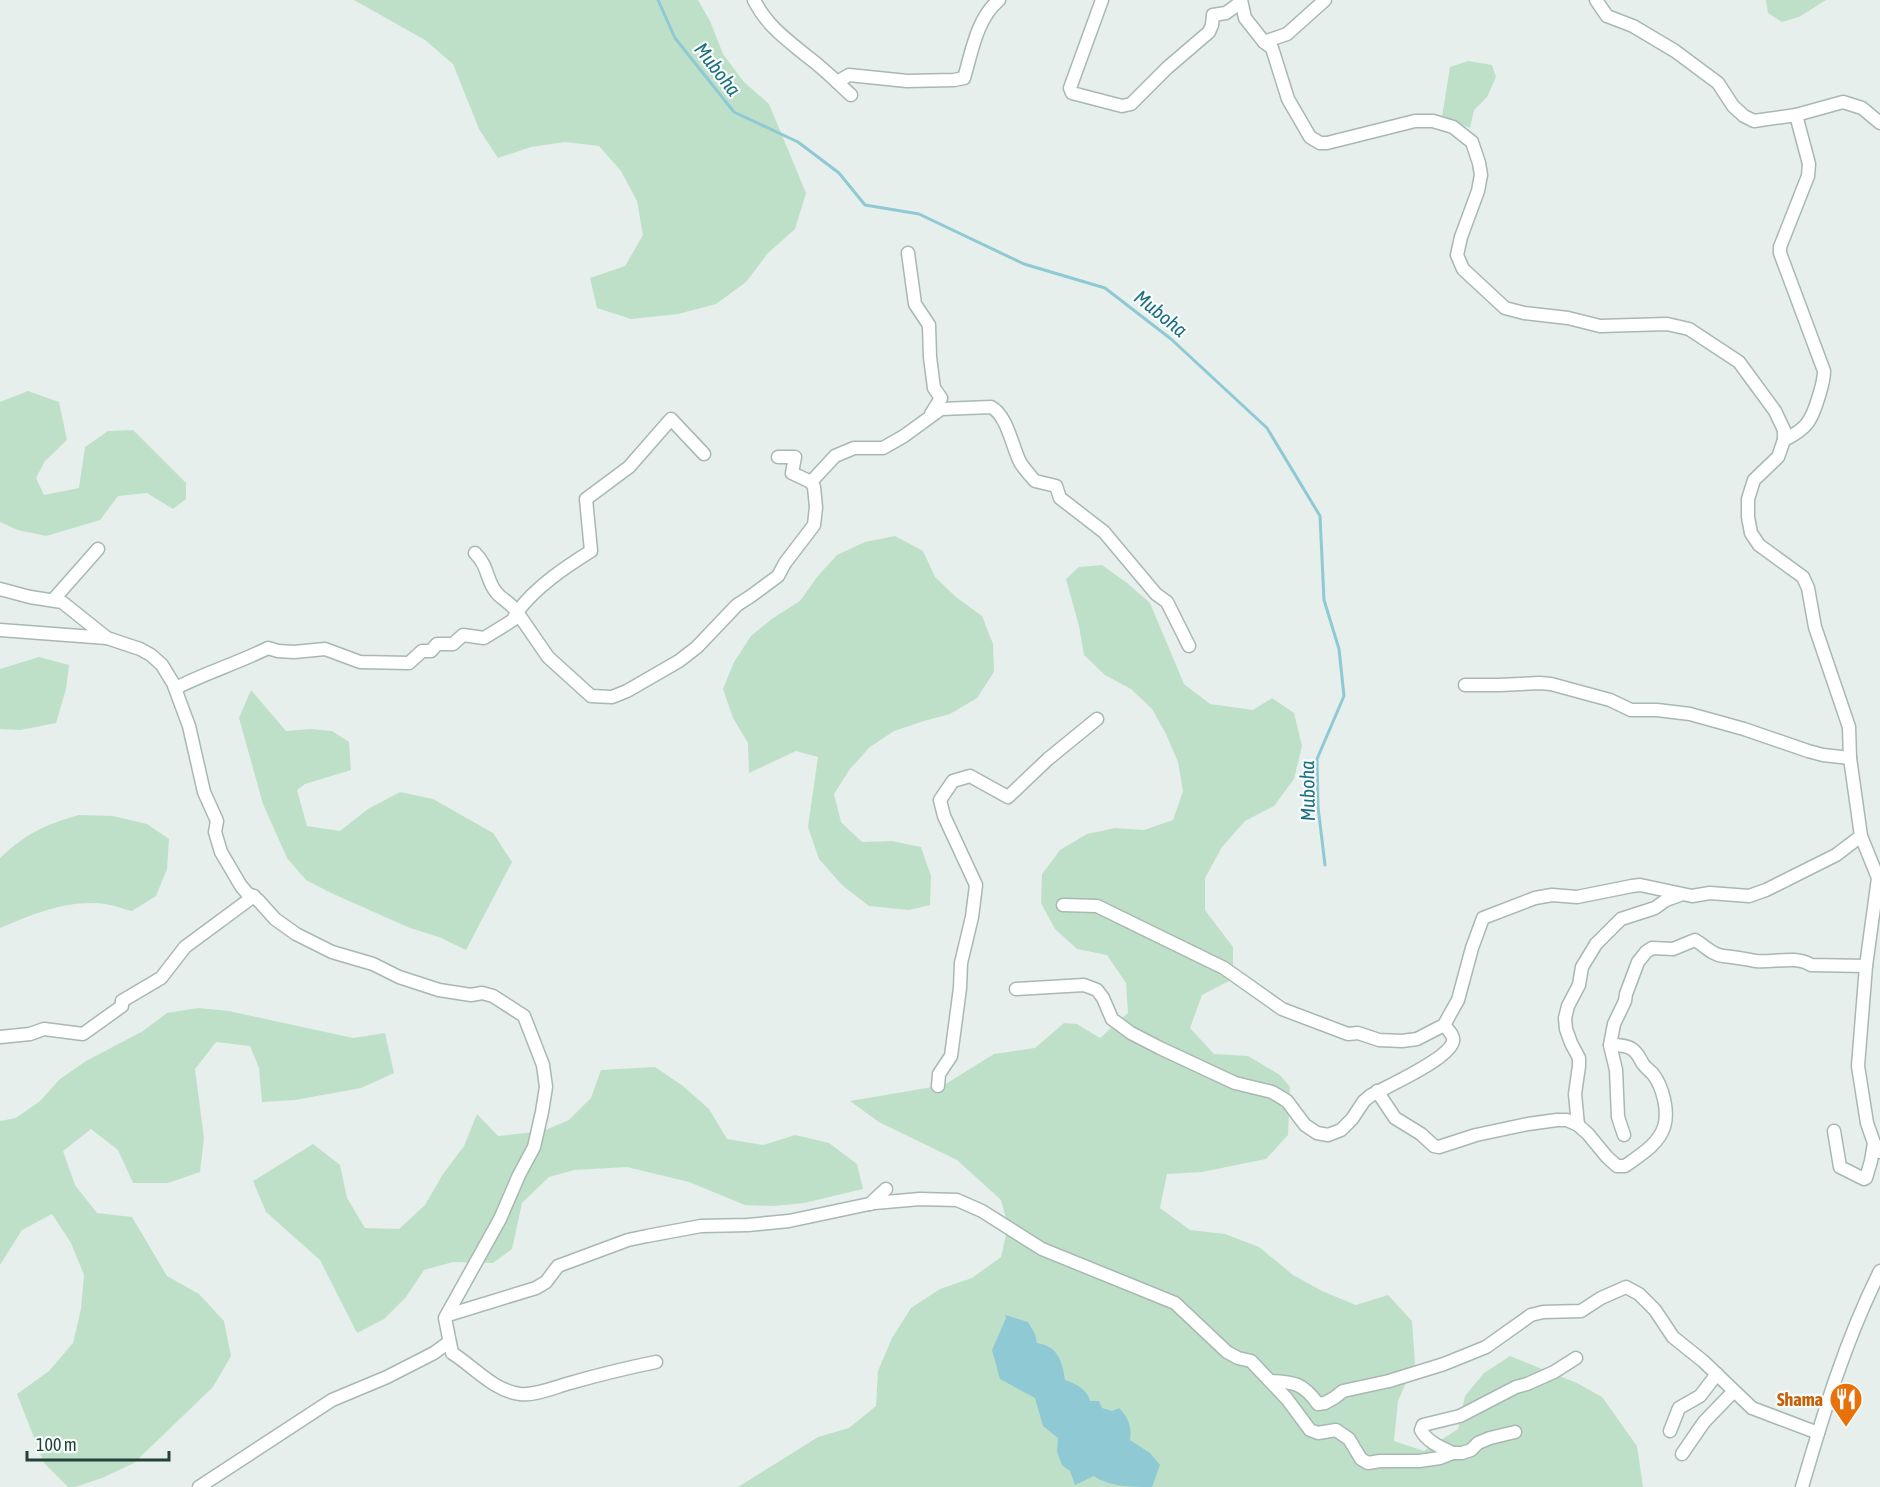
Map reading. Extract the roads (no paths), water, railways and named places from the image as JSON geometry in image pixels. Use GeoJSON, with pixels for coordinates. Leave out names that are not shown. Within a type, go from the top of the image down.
{"type":"FeatureCollection","features":[{"type":"Feature","properties":{"kind":"street"},"geometry":{"type":"LineString","coordinates":[[754,0],[762,16],[775,30],[850,94]]}},
{"type":"Feature","properties":{"kind":"street"},"geometry":{"type":"LineString","coordinates":[[837,82],[849,75],[907,81],[964,78],[979,30],[991,7],[999,0]]}},
{"type":"Feature","properties":{"kind":"street"},"geometry":{"type":"LineString","coordinates":[[1102,0],[1070,88],[1072,93],[1122,106],[1131,104],[1167,68],[1209,32],[1213,15],[1226,13],[1241,1],[1245,18],[1264,42],[1272,48],[1288,99],[1310,137],[1315,141],[1327,143],[1401,123],[1433,120],[1453,127],[1472,142],[1478,156],[1480,175],[1478,190],[1457,255],[1462,269],[1505,308],[1524,313],[1568,318],[1600,326],[1667,324],[1689,329],[1739,362],[1775,411],[1784,430],[1784,440],[1778,457],[1754,480],[1748,499],[1751,533],[1760,545],[1803,578],[1808,588],[1815,627],[1849,727],[1850,758],[1861,836],[1879,876],[1866,966],[1858,1066],[1865,1116],[1877,1147],[1866,1178],[1840,1167],[1834,1131]]}},
{"type":"Feature","properties":{"kind":"street"},"geometry":{"type":"LineString","coordinates":[[1264,42],[1287,34],[1325,0]]}},
{"type":"Feature","properties":{"kind":"street"},"geometry":{"type":"LineString","coordinates":[[1596,0],[1607,16],[1633,26],[1675,51],[1718,82],[1733,106],[1754,121],[1796,115],[1843,102],[1862,108],[1880,123]]}},
{"type":"Feature","properties":{"kind":"street"},"geometry":{"type":"LineString","coordinates":[[1784,440],[1800,432],[1811,420],[1824,381],[1824,371],[1780,253],[1780,247],[1808,176],[1809,164],[1796,115]]}},
{"type":"Feature","properties":{"kind":"street"},"geometry":{"type":"LineString","coordinates":[[908,253],[915,304],[929,325],[934,388],[941,398],[927,421]]}},
{"type":"Feature","properties":{"kind":"street"},"geometry":{"type":"LineString","coordinates":[[811,482],[836,456],[854,448],[883,448],[927,421],[941,409],[991,407],[997,410],[1015,445],[1020,462],[1035,481],[1056,486],[1060,498],[1104,532],[1156,594],[1167,602],[1189,646]]}},
{"type":"Feature","properties":{"kind":"street"},"geometry":{"type":"LineString","coordinates":[[176,688],[268,648],[294,652],[326,649],[360,662],[409,663],[422,651],[431,651],[437,644],[453,644],[463,635],[484,639],[513,620],[529,597],[566,567],[591,551],[586,500],[629,467],[671,419],[704,454]]}},
{"type":"Feature","properties":{"kind":"street"},"geometry":{"type":"LineString","coordinates":[[475,553],[483,561],[496,592],[511,603],[548,657],[591,696],[612,697],[665,670],[697,647],[737,604],[778,576],[814,525],[816,507],[811,482],[792,473],[795,457],[778,457]]}},
{"type":"Feature","properties":{"kind":"street"},"geometry":{"type":"LineString","coordinates":[[53,600],[98,549]]}},
{"type":"Feature","properties":{"kind":"street"},"geometry":{"type":"LineString","coordinates":[[0,589],[62,602],[107,638]]}},
{"type":"Feature","properties":{"kind":"street"},"geometry":{"type":"LineString","coordinates":[[0,630],[107,638],[151,655],[169,674],[176,688],[189,726],[204,792],[218,821],[215,832],[221,852],[241,886],[247,893],[254,896],[275,919],[313,944],[332,952],[373,964],[440,990],[493,996],[524,1016],[530,1026],[543,1065],[546,1087],[534,1147],[500,1219],[446,1318],[452,1353],[504,1389],[520,1394],[656,1362]]}},
{"type":"Feature","properties":{"kind":"street"},"geometry":{"type":"LineString","coordinates":[[1465,685],[1551,684],[1610,700],[1631,710],[1690,714],[1744,729],[1808,751],[1850,758]]}},
{"type":"Feature","properties":{"kind":"street"},"geometry":{"type":"LineString","coordinates":[[938,1086],[939,1074],[951,1056],[960,988],[960,963],[972,917],[976,885],[944,816],[940,800],[953,781],[970,776],[1008,796],[1048,759],[1097,719]]}},
{"type":"Feature","properties":{"kind":"street"},"geometry":{"type":"LineString","coordinates":[[1063,905],[1097,906],[1224,968],[1281,1009],[1348,1034],[1358,1033],[1379,1040],[1417,1040],[1444,1026],[1458,1000],[1483,918],[1523,901],[1552,895],[1577,897],[1640,885],[1692,896],[1710,893],[1749,896],[1766,890],[1836,855],[1861,836]]}},
{"type":"Feature","properties":{"kind":"street"},"geometry":{"type":"LineString","coordinates":[[1578,1125],[1575,1094],[1579,1066],[1566,1029],[1565,1018],[1568,1006],[1579,985],[1582,967],[1596,944],[1621,919],[1655,908],[1666,900],[1682,894]]}},
{"type":"Feature","properties":{"kind":"street"},"geometry":{"type":"LineString","coordinates":[[0,1037],[30,1034],[44,1029],[82,1034],[122,1006],[122,1001],[161,978],[185,947],[254,896]]}},
{"type":"Feature","properties":{"kind":"street"},"geometry":{"type":"LineString","coordinates":[[1624,1135],[1618,1117],[1616,1070],[1610,1046],[1614,1024],[1625,1001],[1638,962],[1646,952],[1652,948],[1673,949],[1695,940],[1706,949],[1722,956],[1757,961],[1789,960],[1808,962],[1811,965],[1866,966]]}},
{"type":"Feature","properties":{"kind":"street"},"geometry":{"type":"LineString","coordinates":[[1016,989],[1084,985],[1097,990],[1112,1019],[1131,1033],[1235,1083],[1272,1092],[1287,1101],[1305,1125],[1317,1133],[1328,1135],[1341,1130],[1364,1101],[1377,1091],[1427,1066],[1451,1046],[1454,1041],[1452,1035],[1444,1026]]}},
{"type":"Feature","properties":{"kind":"street"},"geometry":{"type":"LineString","coordinates":[[1377,1091],[1395,1118],[1421,1134],[1434,1146],[1439,1147],[1476,1135],[1546,1121],[1567,1120],[1578,1125],[1617,1166],[1625,1166],[1658,1140],[1666,1118],[1662,1090],[1653,1074],[1633,1050],[1610,1046]]}},
{"type":"Feature","properties":{"kind":"street"},"geometry":{"type":"LineString","coordinates":[[870,1204],[886,1189]]}},
{"type":"Feature","properties":{"kind":"street"},"geometry":{"type":"LineString","coordinates":[[448,1315],[536,1288],[546,1282],[558,1266],[628,1240],[701,1226],[789,1221],[870,1204],[920,1199],[957,1200],[982,1211],[1042,1249],[1175,1303],[1227,1352],[1251,1361],[1287,1399],[1310,1430],[1318,1433],[1336,1430],[1349,1439],[1361,1459],[1368,1463],[1440,1458],[1471,1450],[1478,1443],[1490,1438],[1515,1432]]}},
{"type":"Feature","properties":{"kind":"street"},"geometry":{"type":"LineString","coordinates":[[1802,1487],[1840,1361],[1880,1271]]}},
{"type":"Feature","properties":{"kind":"street"},"geometry":{"type":"LineString","coordinates":[[1270,1381],[1298,1384],[1306,1389],[1317,1404],[1325,1403],[1343,1391],[1389,1381],[1486,1347],[1531,1315],[1543,1312],[1581,1311],[1601,1298],[1626,1287],[1639,1294],[1655,1310],[1673,1337],[1717,1374],[1752,1408],[1818,1433]]}},
{"type":"Feature","properties":{"kind":"street"},"geometry":{"type":"LineString","coordinates":[[199,1487],[332,1400],[387,1377],[434,1353],[449,1342]]}},
{"type":"Feature","properties":{"kind":"street"},"geometry":{"type":"LineString","coordinates":[[1453,1453],[1443,1449],[1423,1434],[1421,1430],[1423,1425],[1460,1416],[1516,1387],[1554,1372],[1576,1358]]}},
{"type":"Feature","properties":{"kind":"street"},"geometry":{"type":"LineString","coordinates":[[1670,1431],[1679,1408],[1700,1396],[1717,1374]]}},
{"type":"Feature","properties":{"kind":"street"},"geometry":{"type":"LineString","coordinates":[[1682,1454],[1704,1422],[1734,1391]]}},
{"type":"Feature","properties":{"kind":"water"},"geometry":{"type":"Polygon","coordinates":[[[1005,1315],[1028,1322],[1037,1343],[1050,1347],[1058,1356],[1065,1380],[1084,1390],[1090,1401],[1099,1401],[1102,1408],[1112,1411],[1119,1408],[1122,1411],[1130,1427],[1130,1440],[1150,1453],[1160,1465],[1152,1487],[1114,1484],[1094,1476],[1075,1485],[1070,1471],[1062,1465],[1057,1452],[1058,1438],[1043,1426],[1035,1398],[1000,1379],[992,1350],[1006,1318],[1005,1315]]]}},
{"type":"Feature","properties":{"kind":"waterway","name":"Muboha"},"geometry":{"type":"LineString","coordinates":[[658,0],[675,38],[734,112],[798,142],[839,173],[865,205],[919,214],[1024,264],[1105,288],[1171,339],[1267,428],[1320,516],[1324,600],[1339,649],[1344,696],[1317,759],[1318,807],[1325,865]]}},
{"type":"Feature","properties":{"kind":"place","name":"Shama"},"geometry":{"type":"Point","coordinates":[1846,1428]}}]}
